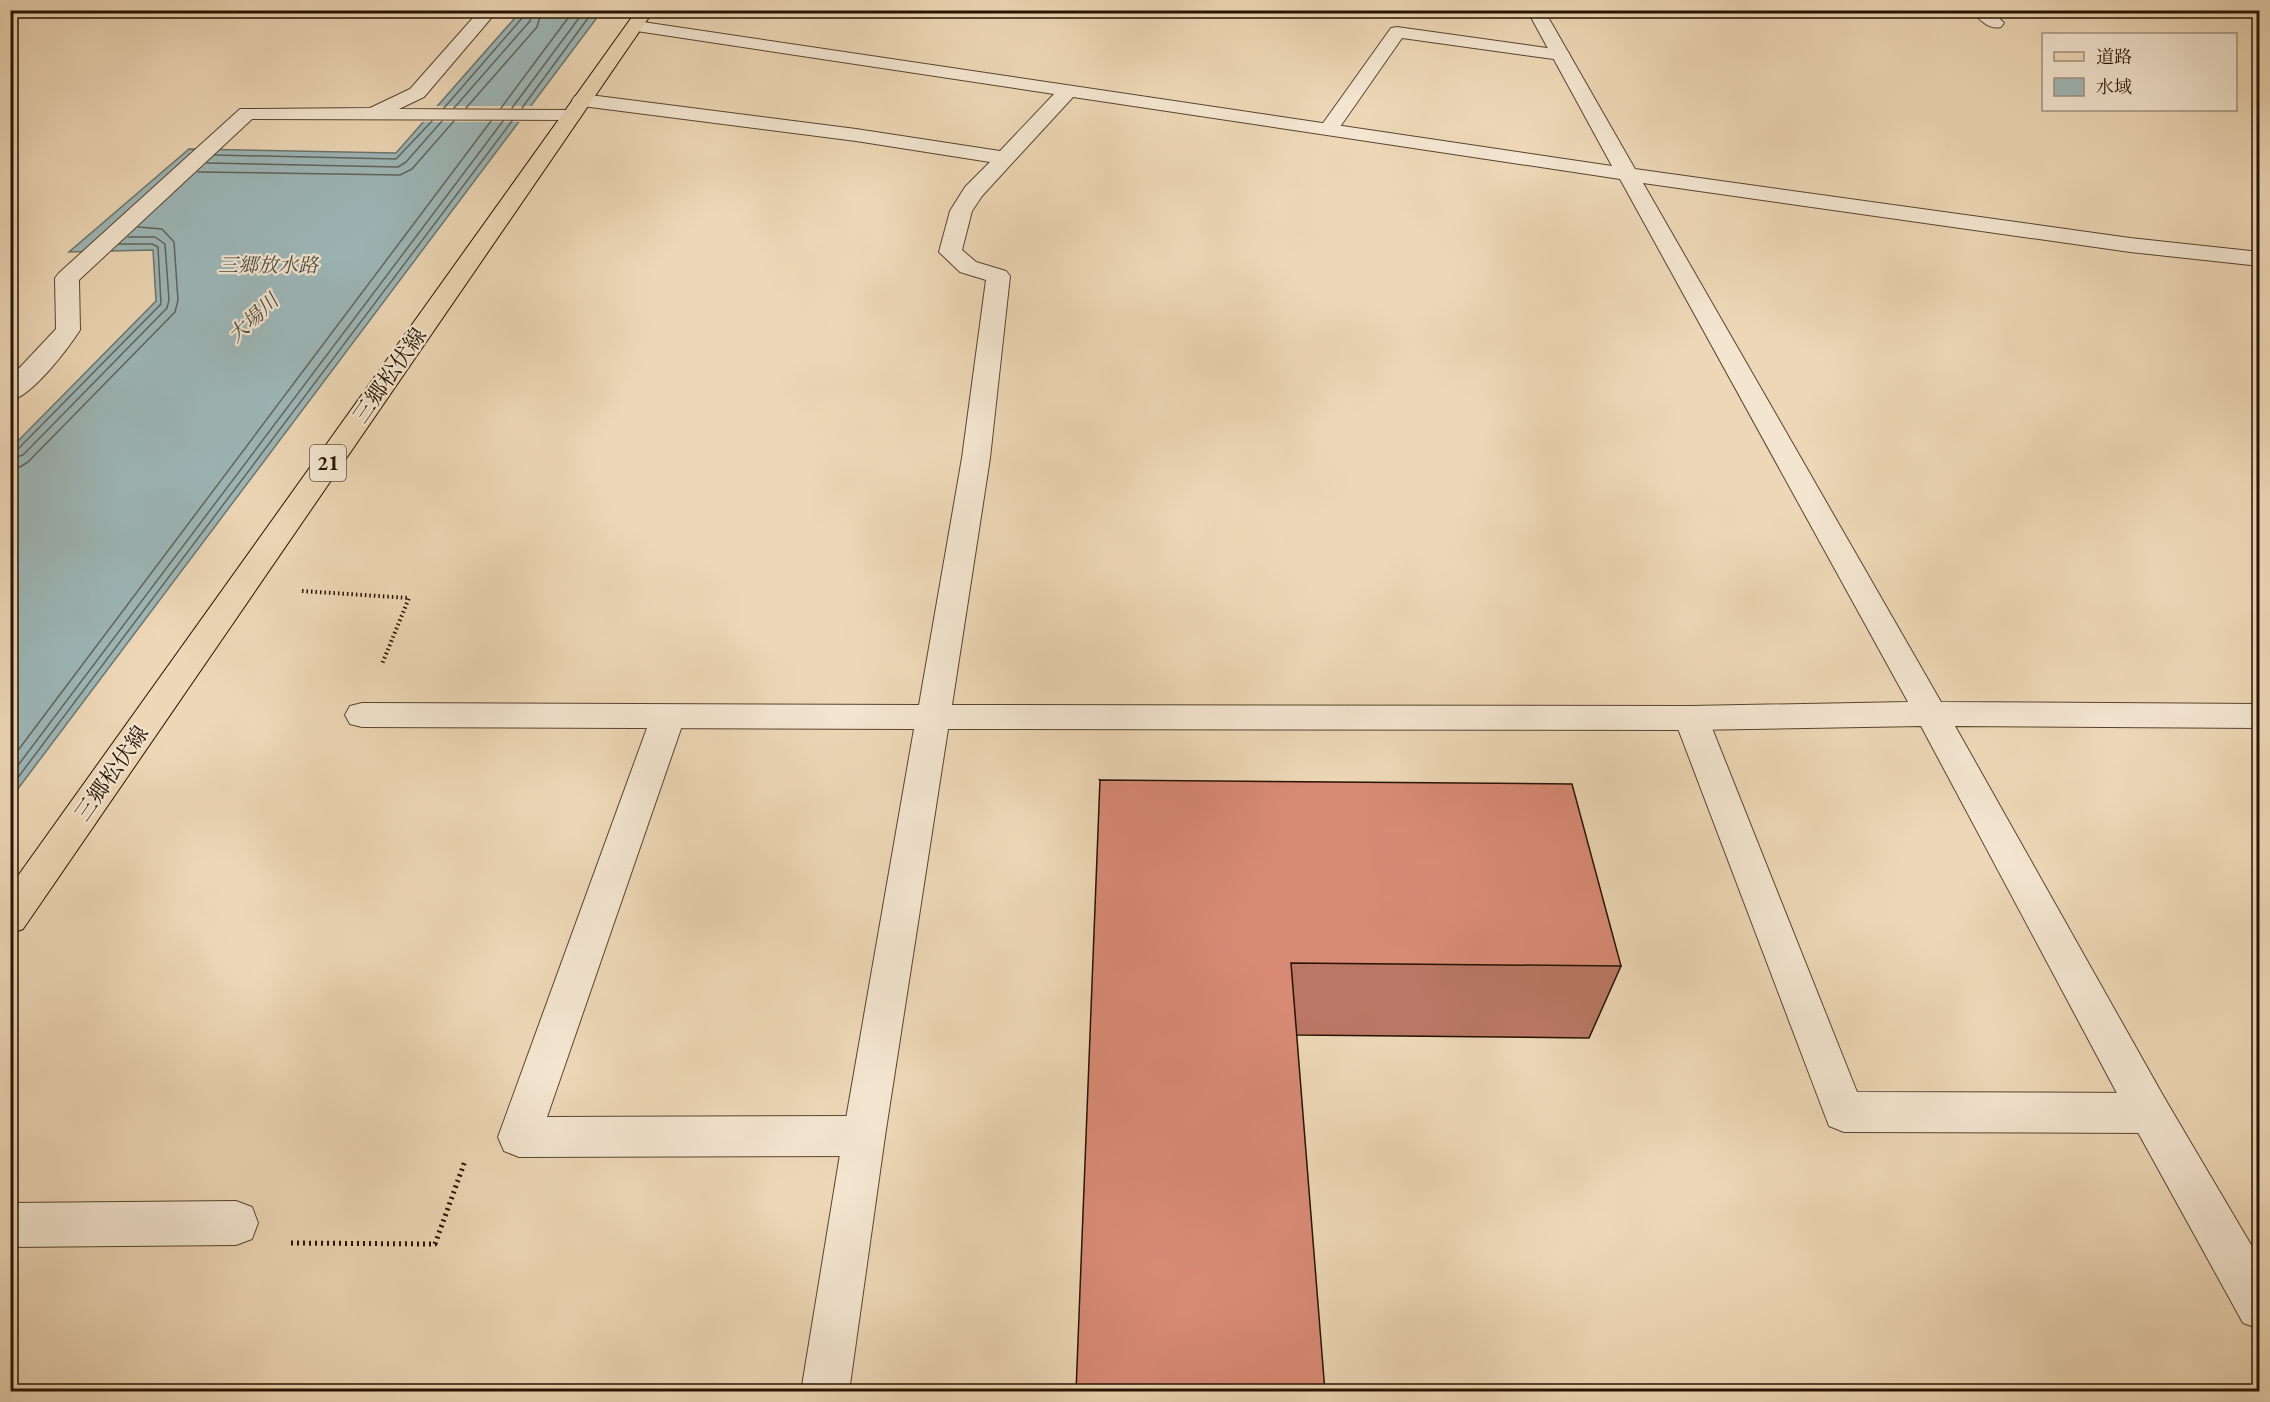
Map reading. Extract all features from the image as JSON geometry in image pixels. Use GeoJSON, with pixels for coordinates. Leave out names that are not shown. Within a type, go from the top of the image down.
{"type":"FeatureCollection","features":[{"type":"Feature","properties":{"kind":"main road","name":"三郷松伏線"},"geometry":{"type":"LineString","coordinates":[[10,918],[641,18]]}},
{"type":"Feature","properties":{"kind":"street"},"geometry":{"type":"LineString","coordinates":[[370,114],[417,93],[490,10]]}},
{"type":"Feature","properties":{"kind":"street"},"geometry":{"type":"LineString","coordinates":[[1535,10],[1931,714],[2150,1113],[2259,1306]]}},
{"type":"Feature","properties":{"kind":"street"},"geometry":{"type":"LineString","coordinates":[[1980,10],[1995,23]]}},
{"type":"Feature","properties":{"kind":"street"},"geometry":{"type":"LineString","coordinates":[[641,18],[1070,90],[1328,130],[2130,245],[2259,259]]}},
{"type":"Feature","properties":{"kind":"street"},"geometry":{"type":"LineString","coordinates":[[1328,130],[1397,32],[1561,55]]}},
{"type":"Feature","properties":{"kind":"street"},"geometry":{"type":"LineString","coordinates":[[825,1392],[864,1136],[976,458],[998,276],[968,267],[950,252],[961,211],[973,192],[1070,90]]}},
{"type":"Feature","properties":{"kind":"street"},"geometry":{"type":"LineString","coordinates":[[10,393],[39,365],[68,330],[67,278],[247,113],[535,115],[576,108],[856,135],[1006,158]]}},
{"type":"Feature","properties":{"kind":"street"},"geometry":{"type":"LineString","coordinates":[[10,365],[39,365]]}},
{"type":"Feature","properties":{"kind":"street"},"geometry":{"type":"LineString","coordinates":[[362,715],[1691,718],[1931,714],[2259,716]]}},
{"type":"Feature","properties":{"kind":"street"},"geometry":{"type":"LineString","coordinates":[[668,717],[519,1137],[864,1136]]}},
{"type":"Feature","properties":{"kind":"street"},"geometry":{"type":"LineString","coordinates":[[1691,718],[1844,1112],[2150,1113]]}},
{"type":"Feature","properties":{"kind":"street"},"geometry":{"type":"LineString","coordinates":[[10,1225],[236,1223]]}},
{"type":"Feature","properties":{"kind":"path"},"geometry":{"type":"LineString","coordinates":[[242,586],[409,598],[362,715]]}},
{"type":"Feature","properties":{"kind":"path"},"geometry":{"type":"LineString","coordinates":[[236,1223],[242,1243],[435,1244],[471,1143],[519,1137]]}},
{"type":"Feature","properties":{"kind":"water","name":"三郷放水路"},"geometry":{"type":"Polygon","coordinates":[[[521,11],[602,11],[11,798],[11,448],[156,301],[153,250],[69,252],[189,149],[396,153],[521,11]]]}},
{"type":"Feature","properties":{"kind":"pier"},"geometry":{"type":"Polygon","coordinates":[[[433,106],[534,106],[522,122],[419,122],[433,106]]]}},
{"type":"Feature","properties":{"kind":"building"},"geometry":{"type":"Polygon","coordinates":[[[1100,780],[1572,784],[1621,966],[1291,963],[1325,1392],[1076,1392],[1100,780]]]}},
{"type":"Feature","properties":{"kind":"water label","name":"大場川"},"geometry":{"type":"Point","coordinates":[253,318]}}]}
